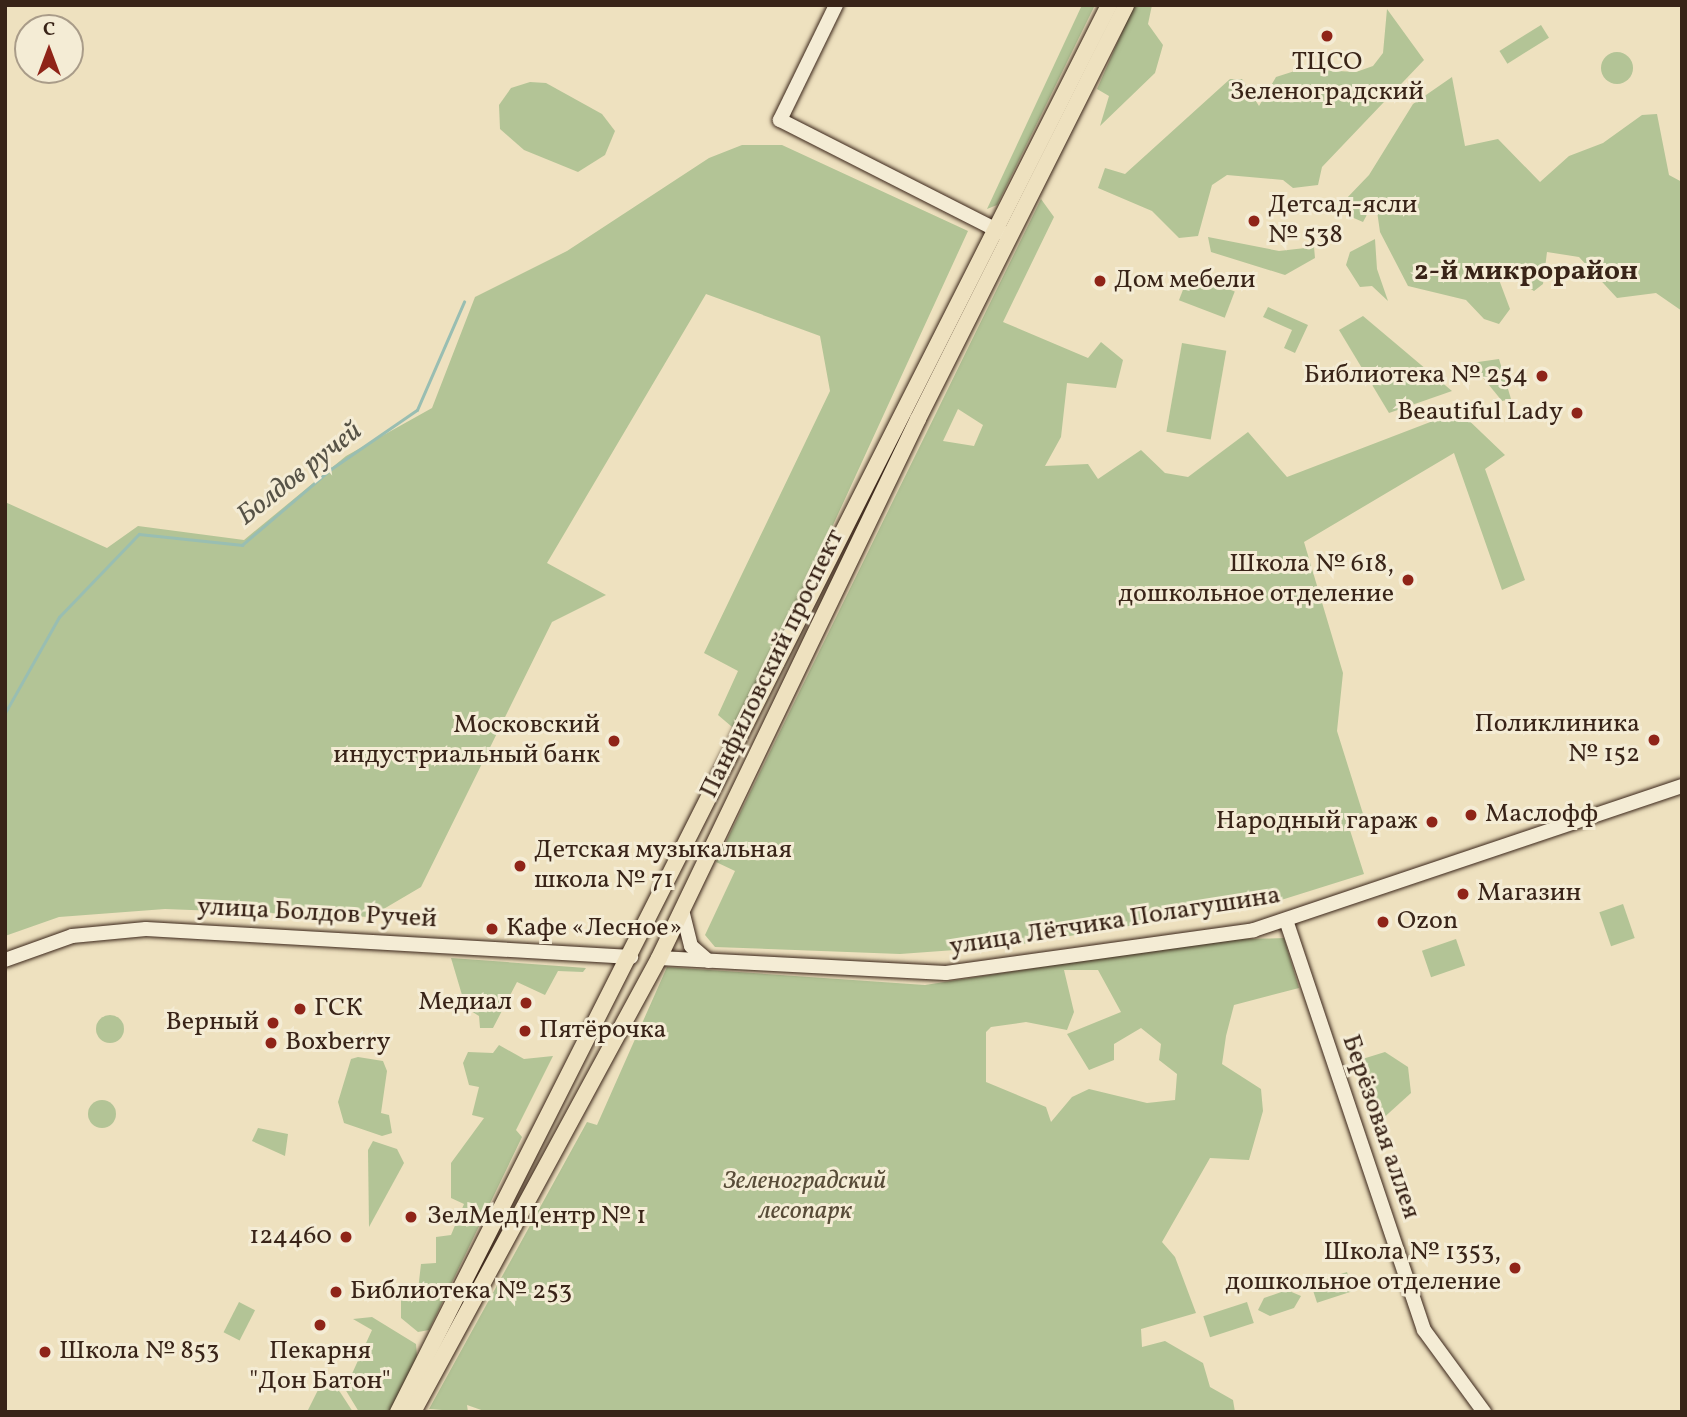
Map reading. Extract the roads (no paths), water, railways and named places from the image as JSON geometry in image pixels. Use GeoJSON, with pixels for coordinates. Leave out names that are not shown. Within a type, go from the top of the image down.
{"type":"FeatureCollection","features":[{"type":"Feature","properties":{"kind":"main road","name":"Панфиловский проспект"},"geometry":{"type":"LineString","coordinates":[[413,1412],[659,958],[1109,5]]}},
{"type":"Feature","properties":{"kind":"main road","name":"Панфиловский проспект"},"geometry":{"type":"LineString","coordinates":[[398,1412],[1003,234],[1126,5]]}},
{"type":"Feature","properties":{"kind":"main road"},"geometry":{"type":"LineString","coordinates":[[631,957],[659,958]]}},
{"type":"Feature","properties":{"kind":"street"},"geometry":{"type":"LineString","coordinates":[[836,5],[780,120],[1003,234]]}},
{"type":"Feature","properties":{"kind":"street","name":"улица Лётчика Полагушина"},"geometry":{"type":"LineString","coordinates":[[659,958],[859,971],[985,970],[1287,923],[1682,786]]}},
{"type":"Feature","properties":{"kind":"street"},"geometry":{"type":"LineString","coordinates":[[682,910],[691,946],[709,962]]}},
{"type":"Feature","properties":{"kind":"street","name":"Берёзовая аллея"},"geometry":{"type":"LineString","coordinates":[[1287,923],[1424,1330],[1484,1412]]}},
{"type":"Feature","properties":{"kind":"street","name":"улица Болдов Ручей"},"geometry":{"type":"LineString","coordinates":[[5,960],[72,936],[146,929],[631,957]]}},
{"type":"Feature","properties":{"kind":"waterway","name":"Болдов ручей"},"geometry":{"type":"LineString","coordinates":[[5,713],[59,617],[139,534],[242,545],[331,469],[417,410],[464,302]]}},
{"type":"Feature","properties":{"kind":"place","name":"ТЦСО Зеленоградский"},"geometry":{"type":"Point","coordinates":[1327,36]}},
{"type":"Feature","properties":{"kind":"place","name":"Детсад-ясли № 538"},"geometry":{"type":"Point","coordinates":[1254,221]}},
{"type":"Feature","properties":{"kind":"place","name":"Дом мебели"},"geometry":{"type":"Point","coordinates":[1100,281]}},
{"type":"Feature","properties":{"kind":"place","name":"Библиотека № 254"},"geometry":{"type":"Point","coordinates":[1542,376]}},
{"type":"Feature","properties":{"kind":"place","name":"Beautiful Lady"},"geometry":{"type":"Point","coordinates":[1577,413]}},
{"type":"Feature","properties":{"kind":"place","name":"Школа № 618, дошкольное отделение"},"geometry":{"type":"Point","coordinates":[1408,580]}},
{"type":"Feature","properties":{"kind":"place","name":"Поликлиника № 152"},"geometry":{"type":"Point","coordinates":[1654,740]}},
{"type":"Feature","properties":{"kind":"place","name":"Московский индустриальный банк"},"geometry":{"type":"Point","coordinates":[614,741]}},
{"type":"Feature","properties":{"kind":"place","name":"Маслофф"},"geometry":{"type":"Point","coordinates":[1471,815]}},
{"type":"Feature","properties":{"kind":"place","name":"Народный гараж"},"geometry":{"type":"Point","coordinates":[1432,822]}},
{"type":"Feature","properties":{"kind":"place","name":"Детская музыкальная школа № 71"},"geometry":{"type":"Point","coordinates":[520,866]}},
{"type":"Feature","properties":{"kind":"place","name":"Магазин"},"geometry":{"type":"Point","coordinates":[1463,894]}},
{"type":"Feature","properties":{"kind":"place","name":"Ozon"},"geometry":{"type":"Point","coordinates":[1383,922]}},
{"type":"Feature","properties":{"kind":"place","name":"Кафе «Лесное»"},"geometry":{"type":"Point","coordinates":[492,929]}},
{"type":"Feature","properties":{"kind":"place","name":"Медиал"},"geometry":{"type":"Point","coordinates":[526,1003]}},
{"type":"Feature","properties":{"kind":"place","name":"ГСК"},"geometry":{"type":"Point","coordinates":[300,1009]}},
{"type":"Feature","properties":{"kind":"place","name":"Верный"},"geometry":{"type":"Point","coordinates":[273,1023]}},
{"type":"Feature","properties":{"kind":"place","name":"Пятёрочка"},"geometry":{"type":"Point","coordinates":[525,1031]}},
{"type":"Feature","properties":{"kind":"place","name":"Boxberry"},"geometry":{"type":"Point","coordinates":[271,1043]}},
{"type":"Feature","properties":{"kind":"place","name":"ЗелМедЦентр № 1"},"geometry":{"type":"Point","coordinates":[411,1217]}},
{"type":"Feature","properties":{"kind":"place","name":"124460"},"geometry":{"type":"Point","coordinates":[346,1237]}},
{"type":"Feature","properties":{"kind":"place","name":"Школа № 1353, дошкольное отделение"},"geometry":{"type":"Point","coordinates":[1515,1268]}},
{"type":"Feature","properties":{"kind":"place","name":"Библиотека № 253"},"geometry":{"type":"Point","coordinates":[336,1292]}},
{"type":"Feature","properties":{"kind":"place","name":"Пекарня \"Дон Батон\""},"geometry":{"type":"Point","coordinates":[320,1325]}},
{"type":"Feature","properties":{"kind":"place","name":"Школа № 853"},"geometry":{"type":"Point","coordinates":[45,1352]}},
{"type":"Feature","properties":{"kind":"district","name":"2-й микрорайон"},"geometry":{"type":"Point","coordinates":[1526,272]}},
{"type":"Feature","properties":{"kind":"park label","name":"Зеленоградский лесопарк"},"geometry":{"type":"Point","coordinates":[805,1197]}}]}
